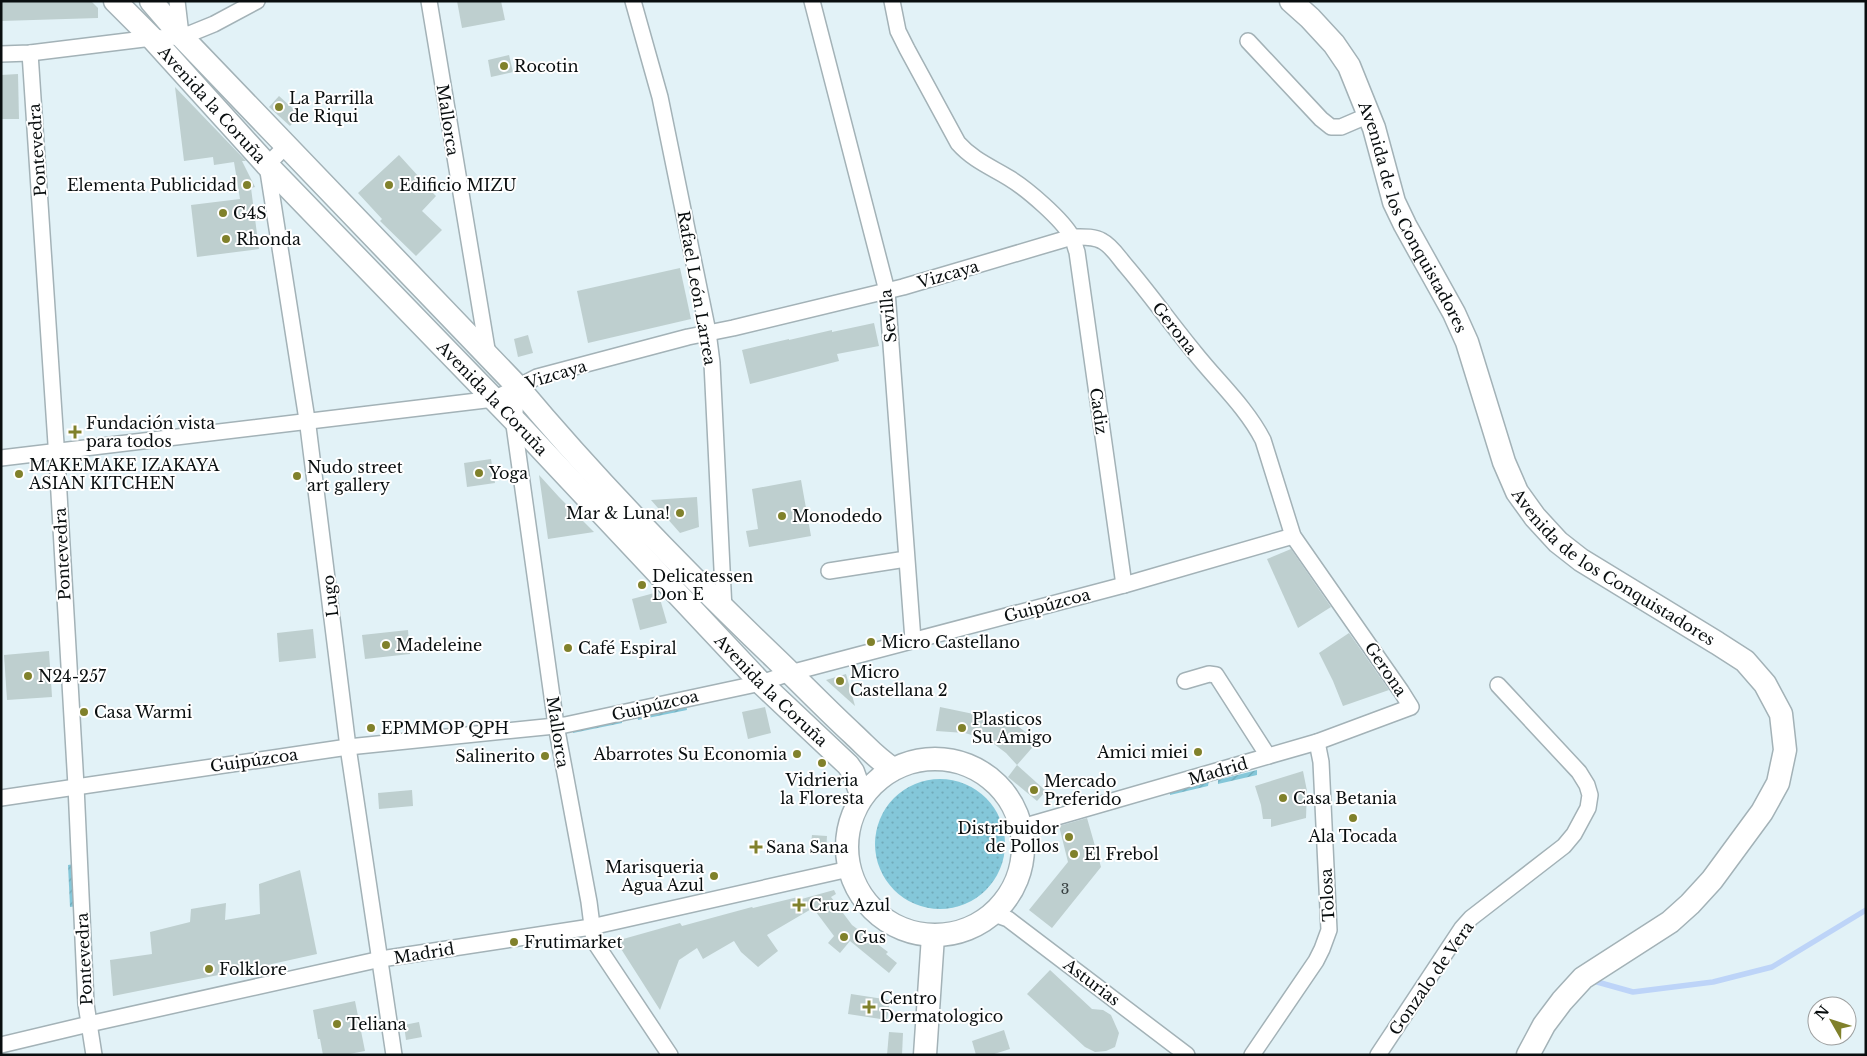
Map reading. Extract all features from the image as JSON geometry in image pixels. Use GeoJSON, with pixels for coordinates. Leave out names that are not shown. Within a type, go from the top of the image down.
{"type":"FeatureCollection","features":[{"type":"Feature","properties":{"kind":"main road","name":"Avenida la Coruña"},"geometry":{"type":"LineString","coordinates":[[115,1],[152,38],[267,165],[494,399],[760,682],[848,765],[853,772],[862,797]]}},
{"type":"Feature","properties":{"kind":"main road","name":"Avenida la Coruña"},"geometry":{"type":"LineString","coordinates":[[151,1],[182,37],[517,386],[606,488],[724,610],[876,758],[893,768]]}},
{"type":"Feature","properties":{"kind":"main road","name":"Avenida de los Conquistadores"},"geometry":{"type":"LineString","coordinates":[[1291,1],[1334,44],[1349,66],[1369,114],[1394,202],[1454,313],[1467,342],[1504,462],[1518,492],[1526,504],[1558,542],[1581,560],[1745,661],[1766,684],[1781,714],[1785,750],[1778,783],[1762,812],[1712,880],[1670,922],[1583,978],[1548,1019],[1528,1055]]}},
{"type":"Feature","properties":{"kind":"main road"},"geometry":{"type":"LineString","coordinates":[[934,758],[958,761],[980,770],[999,784],[1013,804],[1022,827],[1024,859],[1013,889],[994,914],[974,927],[952,934],[933,936],[902,930],[878,916],[860,895],[849,869],[848,832],[862,797],[878,779],[893,768],[908,762],[934,758]]}},
{"type":"Feature","properties":{"kind":"main road"},"geometry":{"type":"LineString","coordinates":[[925,1055],[933,936]]}},
{"type":"Feature","properties":{"kind":"street"},"geometry":{"type":"LineString","coordinates":[[151,1],[152,38]]}},
{"type":"Feature","properties":{"kind":"street"},"geometry":{"type":"LineString","coordinates":[[177,1],[182,37]]}},
{"type":"Feature","properties":{"kind":"street"},"geometry":{"type":"LineString","coordinates":[[1,54],[30,53],[152,38],[182,37],[214,24],[258,1]]}},
{"type":"Feature","properties":{"kind":"street","name":"Mallorca"},"geometry":{"type":"LineString","coordinates":[[428,1],[488,356]]}},
{"type":"Feature","properties":{"kind":"street","name":"Rafael León Larrea"},"geometry":{"type":"LineString","coordinates":[[632,1],[660,97],[708,332],[712,363],[724,610]]}},
{"type":"Feature","properties":{"kind":"street","name":"Sevilla"},"geometry":{"type":"LineString","coordinates":[[812,1],[887,291],[913,640]]}},
{"type":"Feature","properties":{"kind":"street"},"geometry":{"type":"LineString","coordinates":[[892,1],[898,31],[916,68],[958,143],[967,153],[1022,187],[1044,206],[1072,237]]}},
{"type":"Feature","properties":{"kind":"street"},"geometry":{"type":"LineString","coordinates":[[1248,40],[1321,120],[1331,127],[1341,127],[1369,114]]}},
{"type":"Feature","properties":{"kind":"street","name":"Pontevedra"},"geometry":{"type":"LineString","coordinates":[[30,53],[76,786],[86,1004],[94,1055]]}},
{"type":"Feature","properties":{"kind":"street"},"geometry":{"type":"LineString","coordinates":[[267,165],[286,146]]}},
{"type":"Feature","properties":{"kind":"street","name":"Lugo"},"geometry":{"type":"LineString","coordinates":[[267,165],[307,421],[348,747],[394,1055]]}},
{"type":"Feature","properties":{"kind":"street","name":"Vizcaya"},"geometry":{"type":"LineString","coordinates":[[1,458],[494,399],[537,377],[708,332],[733,328],[887,291],[1072,237]]}},
{"type":"Feature","properties":{"kind":"street","name":"Gerona"},"geometry":{"type":"LineString","coordinates":[[1072,237],[1094,238],[1102,241],[1112,249],[1194,353],[1248,415],[1263,440],[1294,536],[1411,707]]}},
{"type":"Feature","properties":{"kind":"street","name":"Cadiz"},"geometry":{"type":"LineString","coordinates":[[1072,237],[1077,252],[1124,585]]}},
{"type":"Feature","properties":{"kind":"street","name":"Mallorca"},"geometry":{"type":"LineString","coordinates":[[517,386],[513,420],[556,725],[589,902],[594,941],[670,1055]]}},
{"type":"Feature","properties":{"kind":"street","name":"Guipúzcoa"},"geometry":{"type":"LineString","coordinates":[[1,798],[348,747],[565,725],[760,682],[1124,585],[1294,536]]}},
{"type":"Feature","properties":{"kind":"street"},"geometry":{"type":"LineString","coordinates":[[829,571],[906,558]]}},
{"type":"Feature","properties":{"kind":"street"},"geometry":{"type":"LineString","coordinates":[[1185,681],[1209,674],[1216,675],[1268,756]]}},
{"type":"Feature","properties":{"kind":"street","name":"Gonzalo de Vera"},"geometry":{"type":"LineString","coordinates":[[1378,1055],[1462,928],[1471,918],[1564,846],[1582,821],[1588,808],[1590,795],[1587,785],[1579,772],[1498,685]]}},
{"type":"Feature","properties":{"kind":"street","name":"Madrid"},"geometry":{"type":"LineString","coordinates":[[1022,827],[1318,742],[1411,707]]}},
{"type":"Feature","properties":{"kind":"street","name":"Tolosa"},"geometry":{"type":"LineString","coordinates":[[1252,1055],[1316,961],[1329,930],[1318,742]]}},
{"type":"Feature","properties":{"kind":"street","name":"Madrid"},"geometry":{"type":"LineString","coordinates":[[1,1046],[89,1024],[381,960],[591,927],[849,869]]}},
{"type":"Feature","properties":{"kind":"street","name":"Asturias"},"geometry":{"type":"LineString","coordinates":[[994,914],[1008,919],[1187,1055]]}},
{"type":"Feature","properties":{"kind":"shaded area"},"geometry":{"type":"Polygon","coordinates":[[[686,703],[687,710],[638,720],[637,714],[686,703]]]}},
{"type":"Feature","properties":{"kind":"shaded area"},"geometry":{"type":"Polygon","coordinates":[[[622,716],[622,723],[573,733],[573,728],[622,716]]]}},
{"type":"Feature","properties":{"kind":"shaded area"},"geometry":{"type":"Polygon","coordinates":[[[1257,770],[1257,775],[1218,784],[1218,780],[1257,770]]]}},
{"type":"Feature","properties":{"kind":"shaded area"},"geometry":{"type":"Polygon","coordinates":[[[940,779],[953,780],[965,784],[986,798],[1000,819],[1004,831],[1004,857],[1000,869],[986,890],[965,904],[953,908],[940,909],[927,908],[915,904],[894,890],[880,869],[876,857],[875,844],[876,831],[880,819],[894,798],[915,784],[927,780],[940,779]]]}},
{"type":"Feature","properties":{"kind":"shaded area"},"geometry":{"type":"Polygon","coordinates":[[[1209,781],[1208,786],[1170,795],[1170,790],[1209,781]]]}},
{"type":"Feature","properties":{"kind":"shaded area"},"geometry":{"type":"Polygon","coordinates":[[[74,864],[77,906],[70,907],[68,865],[74,864]]]}},
{"type":"Feature","properties":{"kind":"building"},"geometry":{"type":"Polygon","coordinates":[[[1,1],[91,1],[98,8],[98,18],[1,21],[1,1]]]}},
{"type":"Feature","properties":{"kind":"building"},"geometry":{"type":"Polygon","coordinates":[[[457,1],[501,1],[505,20],[462,28],[457,1]]]}},
{"type":"Feature","properties":{"kind":"building","name":"Rocotin"},"geometry":{"type":"Polygon","coordinates":[[[509,55],[513,72],[491,77],[488,60],[509,55]]]}},
{"type":"Feature","properties":{"kind":"building"},"geometry":{"type":"Polygon","coordinates":[[[18,74],[19,119],[1,119],[1,75],[18,74]]]}},
{"type":"Feature","properties":{"kind":"building"},"geometry":{"type":"Polygon","coordinates":[[[175,87],[246,161],[242,161],[255,187],[251,188],[259,249],[197,257],[191,205],[240,199],[234,162],[214,165],[213,157],[184,161],[175,87]]]}},
{"type":"Feature","properties":{"kind":"building"},"geometry":{"type":"Polygon","coordinates":[[[279,96],[300,115],[290,126],[269,107],[279,96]]]}},
{"type":"Feature","properties":{"kind":"building"},"geometry":{"type":"Polygon","coordinates":[[[399,155],[436,196],[422,211],[442,230],[416,256],[380,221],[382,219],[358,193],[399,155]]]}},
{"type":"Feature","properties":{"kind":"building"},"geometry":{"type":"Polygon","coordinates":[[[680,268],[691,319],[588,343],[577,291],[680,268]]]}},
{"type":"Feature","properties":{"kind":"building"},"geometry":{"type":"Polygon","coordinates":[[[874,323],[879,346],[837,354],[839,361],[750,384],[742,350],[832,330],[832,332],[874,323]]]}},
{"type":"Feature","properties":{"kind":"building"},"geometry":{"type":"Polygon","coordinates":[[[528,335],[533,353],[518,357],[514,339],[528,335]]]}},
{"type":"Feature","properties":{"kind":"building","name":"Yoga"},"geometry":{"type":"Polygon","coordinates":[[[491,459],[495,483],[467,487],[464,463],[491,459]]]}},
{"type":"Feature","properties":{"kind":"building"},"geometry":{"type":"Polygon","coordinates":[[[539,475],[559,497],[594,532],[548,539],[539,475]]]}},
{"type":"Feature","properties":{"kind":"building","name":"Monodedo"},"geometry":{"type":"Polygon","coordinates":[[[801,480],[811,536],[749,547],[746,531],[758,529],[752,489],[801,480]]]}},
{"type":"Feature","properties":{"kind":"building","name":"Mar & Luna!"},"geometry":{"type":"Polygon","coordinates":[[[697,497],[699,527],[680,533],[651,500],[697,497]]]}},
{"type":"Feature","properties":{"kind":"building"},"geometry":{"type":"Polygon","coordinates":[[[1291,549],[1331,607],[1298,628],[1267,559],[1291,549]]]}},
{"type":"Feature","properties":{"kind":"building"},"geometry":{"type":"Polygon","coordinates":[[[658,592],[667,623],[640,630],[632,599],[658,592]]]}},
{"type":"Feature","properties":{"kind":"building"},"geometry":{"type":"Polygon","coordinates":[[[313,629],[316,658],[279,662],[277,633],[313,629]]]}},
{"type":"Feature","properties":{"kind":"building","name":"Madeleine"},"geometry":{"type":"Polygon","coordinates":[[[408,630],[410,654],[365,659],[362,635],[408,630]]]}},
{"type":"Feature","properties":{"kind":"building"},"geometry":{"type":"Polygon","coordinates":[[[1349,633],[1389,690],[1343,706],[1319,653],[1349,633]]]}},
{"type":"Feature","properties":{"kind":"building","name":"N24-257"},"geometry":{"type":"Polygon","coordinates":[[[49,651],[52,697],[7,700],[4,655],[49,651]]]}},
{"type":"Feature","properties":{"kind":"building"},"geometry":{"type":"Polygon","coordinates":[[[846,674],[855,706],[826,680],[846,674]]]}},
{"type":"Feature","properties":{"kind":"building"},"geometry":{"type":"Polygon","coordinates":[[[765,707],[771,733],[748,739],[742,712],[765,707]]]}},
{"type":"Feature","properties":{"kind":"building"},"geometry":{"type":"Polygon","coordinates":[[[940,707],[1012,722],[1038,741],[1017,765],[994,744],[978,737],[965,733],[936,731],[940,707]]]}},
{"type":"Feature","properties":{"kind":"building"},"geometry":{"type":"Polygon","coordinates":[[[1017,765],[1046,791],[1037,801],[1008,777],[1017,765]]]}},
{"type":"Feature","properties":{"kind":"building","name":"Casa Betania"},"geometry":{"type":"Polygon","coordinates":[[[1303,771],[1307,791],[1306,818],[1271,827],[1271,819],[1263,819],[1255,786],[1303,771]]]}},
{"type":"Feature","properties":{"kind":"building"},"geometry":{"type":"Polygon","coordinates":[[[412,790],[413,806],[379,809],[378,793],[412,790]]]}},
{"type":"Feature","properties":{"kind":"building"},"geometry":{"type":"Polygon","coordinates":[[[1087,818],[1101,867],[1052,928],[1029,910],[1068,862],[1059,826],[1087,818]]]}},
{"type":"Feature","properties":{"kind":"building"},"geometry":{"type":"Polygon","coordinates":[[[812,835],[827,836],[826,853],[810,852],[812,835]]]}},
{"type":"Feature","properties":{"kind":"building"},"geometry":{"type":"Polygon","coordinates":[[[300,870],[317,954],[113,996],[110,960],[152,954],[150,932],[190,922],[191,909],[226,903],[225,920],[260,914],[259,884],[300,870]]]}},
{"type":"Feature","properties":{"kind":"building"},"geometry":{"type":"Polygon","coordinates":[[[834,890],[836,894],[831,897],[852,925],[888,952],[886,954],[897,963],[889,973],[850,941],[840,953],[828,943],[834,936],[813,908],[767,935],[778,951],[758,967],[741,952],[734,941],[703,959],[697,948],[679,960],[660,1010],[616,941],[680,923],[682,926],[752,907],[798,897],[798,900],[834,890]]]}},
{"type":"Feature","properties":{"kind":"building"},"geometry":{"type":"Polygon","coordinates":[[[1050,970],[1092,1009],[1103,1010],[1111,1015],[1119,1033],[1115,1047],[1106,1051],[1095,1052],[1085,1047],[1027,994],[1050,970]]]}},
{"type":"Feature","properties":{"kind":"building","name":"Centro Dermatologico"},"geometry":{"type":"Polygon","coordinates":[[[851,994],[890,1000],[887,1020],[848,1014],[851,994]]]}},
{"type":"Feature","properties":{"kind":"building","name":"Teliana"},"geometry":{"type":"Polygon","coordinates":[[[355,1001],[365,1051],[344,1055],[323,1055],[313,1010],[355,1001]]]}},
{"type":"Feature","properties":{"kind":"building"},"geometry":{"type":"Polygon","coordinates":[[[419,1022],[422,1037],[406,1040],[404,1025],[419,1022]]]}},
{"type":"Feature","properties":{"kind":"building"},"geometry":{"type":"Polygon","coordinates":[[[1004,1030],[1010,1049],[991,1055],[976,1055],[972,1041],[1004,1030]]]}},
{"type":"Feature","properties":{"kind":"building"},"geometry":{"type":"Polygon","coordinates":[[[889,1032],[903,1033],[902,1055],[887,1055],[889,1032]]]}},
{"type":"Feature","properties":{"kind":"waterway"},"geometry":{"type":"LineString","coordinates":[[1590,980],[1633,992],[1713,982],[1772,967],[1866,910]]}},
{"type":"Feature","properties":{"kind":"place","name":"Rocotin"},"geometry":{"type":"Point","coordinates":[504,66]}},
{"type":"Feature","properties":{"kind":"place","name":"La Parrilla de Riqui"},"geometry":{"type":"Point","coordinates":[279,107]}},
{"type":"Feature","properties":{"kind":"place","name":"Elementa Publicidad"},"geometry":{"type":"Point","coordinates":[247,185]}},
{"type":"Feature","properties":{"kind":"place","name":"Edificio MIZU"},"geometry":{"type":"Point","coordinates":[389,185]}},
{"type":"Feature","properties":{"kind":"place","name":"G4S"},"geometry":{"type":"Point","coordinates":[223,213]}},
{"type":"Feature","properties":{"kind":"place","name":"Rhonda"},"geometry":{"type":"Point","coordinates":[226,239]}},
{"type":"Feature","properties":{"kind":"place","name":"Fundación vista para todos"},"geometry":{"type":"Point","coordinates":[75,432]}},
{"type":"Feature","properties":{"kind":"place","name":"Yoga"},"geometry":{"type":"Point","coordinates":[479,473]}},
{"type":"Feature","properties":{"kind":"place","name":"MAKEMAKE IZAKAYA ASIAN KITCHEN"},"geometry":{"type":"Point","coordinates":[19,474]}},
{"type":"Feature","properties":{"kind":"place","name":"Nudo street art gallery"},"geometry":{"type":"Point","coordinates":[297,476]}},
{"type":"Feature","properties":{"kind":"place","name":"Mar & Luna!"},"geometry":{"type":"Point","coordinates":[680,513]}},
{"type":"Feature","properties":{"kind":"place","name":"Monodedo"},"geometry":{"type":"Point","coordinates":[782,516]}},
{"type":"Feature","properties":{"kind":"place","name":"Delicatessen Don E"},"geometry":{"type":"Point","coordinates":[642,585]}},
{"type":"Feature","properties":{"kind":"place","name":"Micro Castellano"},"geometry":{"type":"Point","coordinates":[871,642]}},
{"type":"Feature","properties":{"kind":"place","name":"Madeleine"},"geometry":{"type":"Point","coordinates":[386,645]}},
{"type":"Feature","properties":{"kind":"place","name":"Café Espiral"},"geometry":{"type":"Point","coordinates":[568,648]}},
{"type":"Feature","properties":{"kind":"place","name":"N24-257"},"geometry":{"type":"Point","coordinates":[28,676]}},
{"type":"Feature","properties":{"kind":"place","name":"Micro Castellana 2"},"geometry":{"type":"Point","coordinates":[840,681]}},
{"type":"Feature","properties":{"kind":"place","name":"Casa Warmi"},"geometry":{"type":"Point","coordinates":[84,712]}},
{"type":"Feature","properties":{"kind":"place","name":"EPMMOP QPH"},"geometry":{"type":"Point","coordinates":[371,728]}},
{"type":"Feature","properties":{"kind":"place","name":"Plasticos Su Amigo"},"geometry":{"type":"Point","coordinates":[962,728]}},
{"type":"Feature","properties":{"kind":"place","name":"Amici miei"},"geometry":{"type":"Point","coordinates":[1198,752]}},
{"type":"Feature","properties":{"kind":"place","name":"Abarrotes Su Economia"},"geometry":{"type":"Point","coordinates":[797,754]}},
{"type":"Feature","properties":{"kind":"place","name":"Salinerito"},"geometry":{"type":"Point","coordinates":[545,756]}},
{"type":"Feature","properties":{"kind":"place","name":"Vidrieria la Floresta"},"geometry":{"type":"Point","coordinates":[822,763]}},
{"type":"Feature","properties":{"kind":"place","name":"Mercado Preferido"},"geometry":{"type":"Point","coordinates":[1034,790]}},
{"type":"Feature","properties":{"kind":"place","name":"Casa Betania"},"geometry":{"type":"Point","coordinates":[1283,798]}},
{"type":"Feature","properties":{"kind":"place","name":"Ala Tocada"},"geometry":{"type":"Point","coordinates":[1353,818]}},
{"type":"Feature","properties":{"kind":"place","name":"Distribuidor de Pollos"},"geometry":{"type":"Point","coordinates":[1069,837]}},
{"type":"Feature","properties":{"kind":"place","name":"Sana Sana"},"geometry":{"type":"Point","coordinates":[756,847]}},
{"type":"Feature","properties":{"kind":"place","name":"El Frebol"},"geometry":{"type":"Point","coordinates":[1074,854]}},
{"type":"Feature","properties":{"kind":"place","name":"Marisqueria Agua Azul"},"geometry":{"type":"Point","coordinates":[714,876]}},
{"type":"Feature","properties":{"kind":"place","name":"Cruz Azul"},"geometry":{"type":"Point","coordinates":[799,905]}},
{"type":"Feature","properties":{"kind":"place","name":"Gus"},"geometry":{"type":"Point","coordinates":[844,937]}},
{"type":"Feature","properties":{"kind":"place","name":"Frutimarket"},"geometry":{"type":"Point","coordinates":[514,942]}},
{"type":"Feature","properties":{"kind":"place","name":"Folklore"},"geometry":{"type":"Point","coordinates":[209,969]}},
{"type":"Feature","properties":{"kind":"place","name":"Centro Dermatologico"},"geometry":{"type":"Point","coordinates":[869,1007]}},
{"type":"Feature","properties":{"kind":"place","name":"Teliana"},"geometry":{"type":"Point","coordinates":[337,1024]}}]}
